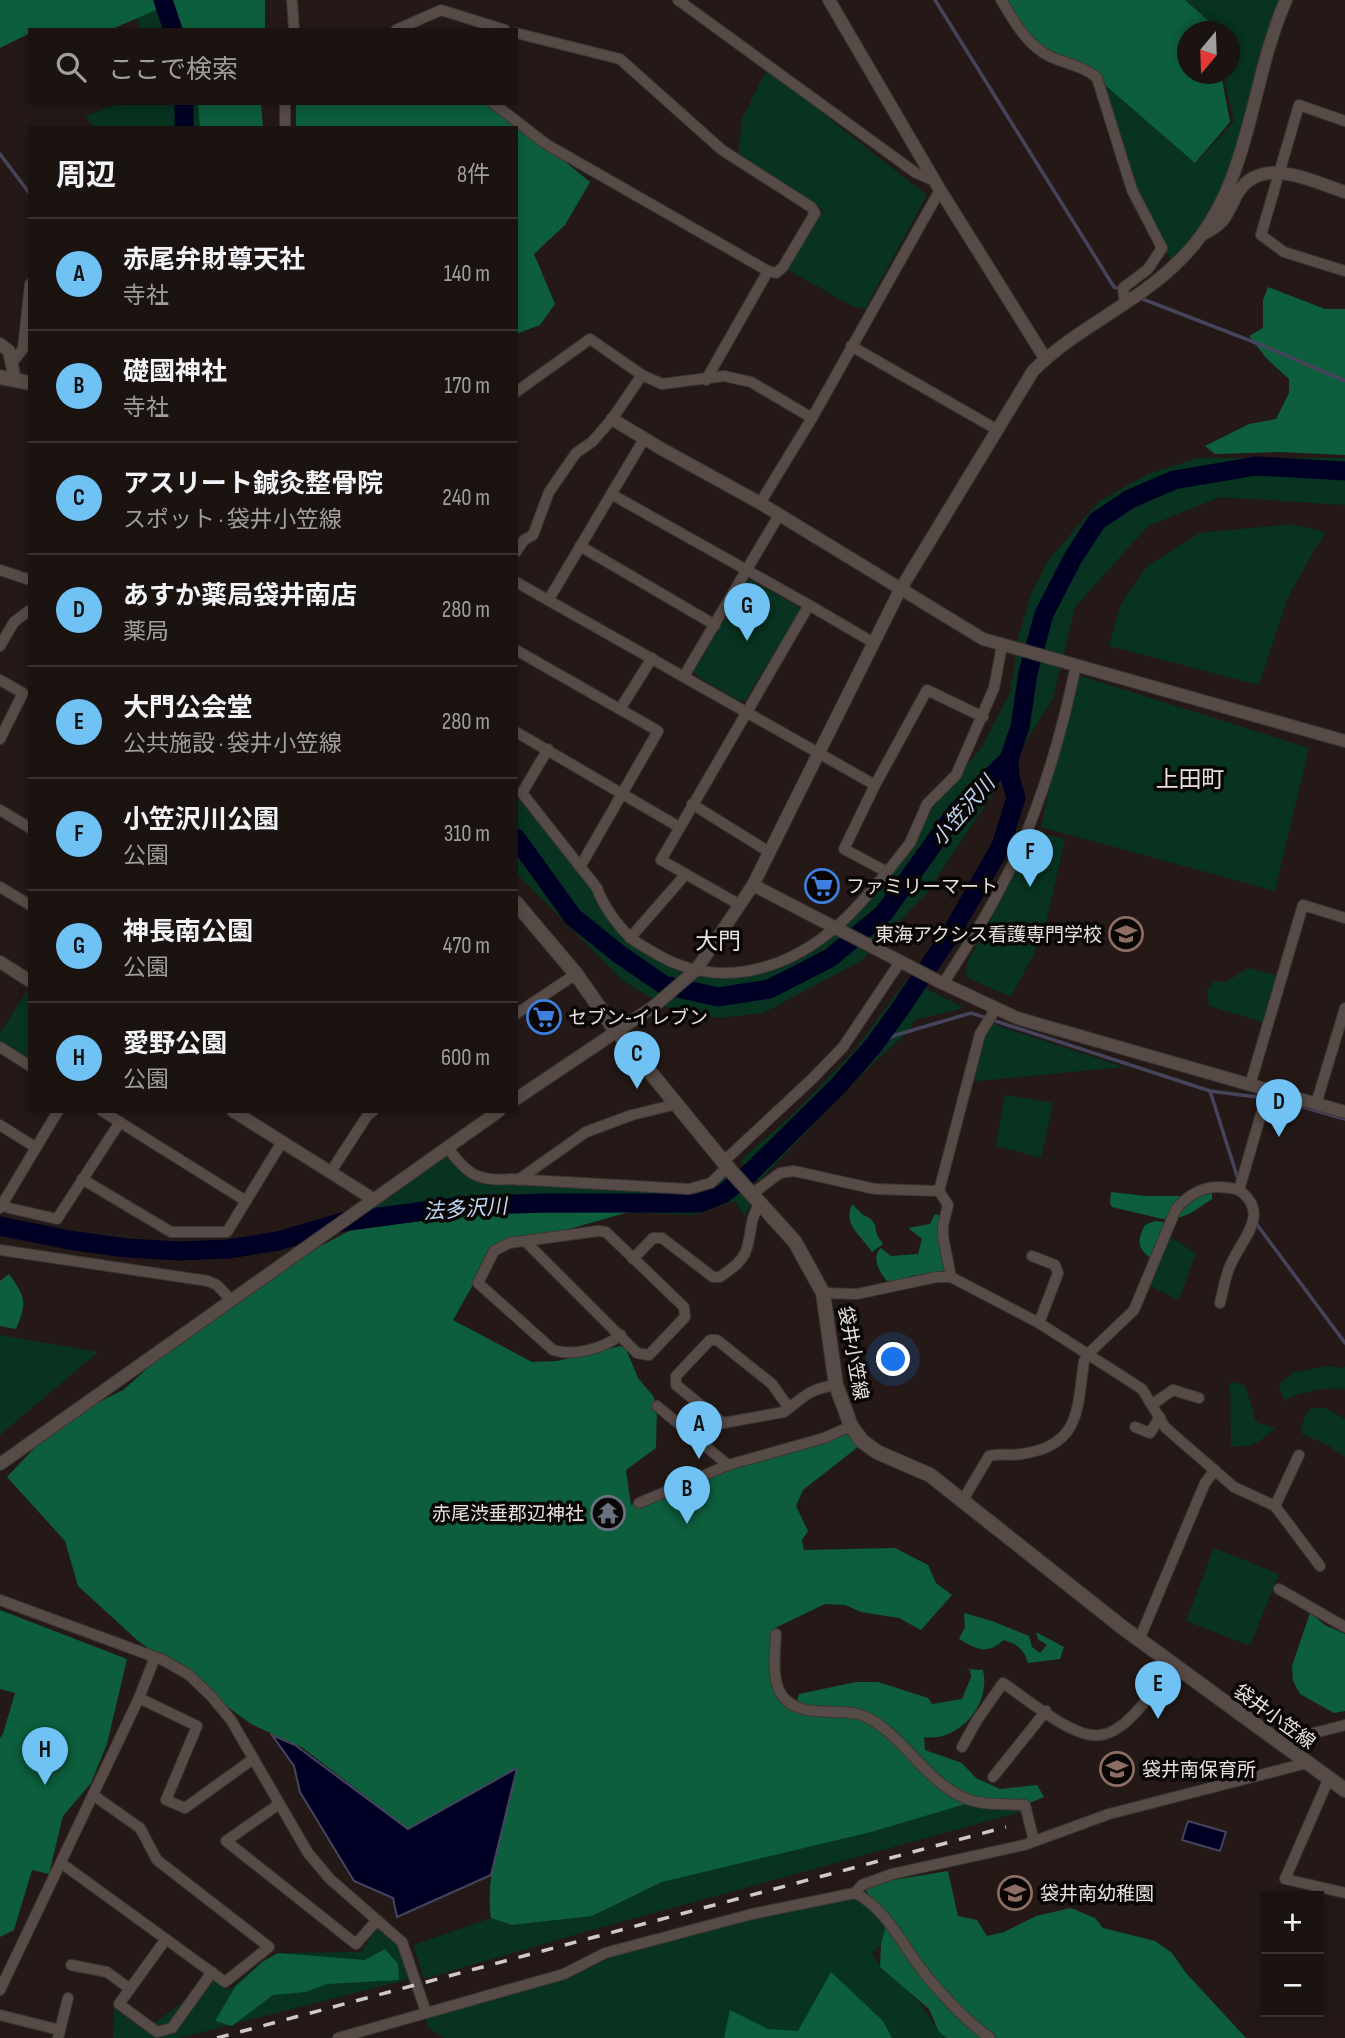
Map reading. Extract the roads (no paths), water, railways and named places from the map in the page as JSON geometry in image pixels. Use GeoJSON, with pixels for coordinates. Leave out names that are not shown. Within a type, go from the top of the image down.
{"type":"FeatureCollection","features":[{"type":"Feature","properties":{"kind":"main road"},"geometry":{"type":"LineString","coordinates":[[0,377],[22,382]]}},
{"type":"Feature","properties":{"kind":"main road","name":"袋井小笠線"},"geometry":{"type":"LineString","coordinates":[[518,905],[576,974],[617,1030],[727,1166],[795,1242],[823,1293],[836,1385],[850,1426],[862,1441],[877,1452],[930,1475],[1139,1640],[1345,1790]]}},
{"type":"Feature","properties":{"kind":"street"},"geometry":{"type":"LineString","coordinates":[[292,0],[294,28]]}},
{"type":"Feature","properties":{"kind":"street"},"geometry":{"type":"LineString","coordinates":[[678,0],[916,173],[937,185]]}},
{"type":"Feature","properties":{"kind":"street"},"geometry":{"type":"LineString","coordinates":[[829,0],[937,185],[1045,358]]}},
{"type":"Feature","properties":{"kind":"street"},"geometry":{"type":"LineString","coordinates":[[1001,0],[1031,45],[1050,57],[1090,72],[1097,78],[1132,190],[1162,248],[1148,269],[1123,288],[1125,303]]}},
{"type":"Feature","properties":{"kind":"street"},"geometry":{"type":"LineString","coordinates":[[518,1098],[653,1007],[695,971],[752,885],[820,755],[900,590],[1033,371],[1076,334],[1125,303],[1174,266],[1220,207],[1237,168],[1265,60],[1286,0]]}},
{"type":"Feature","properties":{"kind":"street"},"geometry":{"type":"LineString","coordinates":[[400,28],[441,10],[499,28]]}},
{"type":"Feature","properties":{"kind":"street"},"geometry":{"type":"LineString","coordinates":[[497,105],[546,144],[768,271],[780,272],[816,213],[811,207],[722,150],[620,59],[518,34]]}},
{"type":"Feature","properties":{"kind":"street"},"geometry":{"type":"LineString","coordinates":[[285,105],[285,126]]}},
{"type":"Feature","properties":{"kind":"street"},"geometry":{"type":"LineString","coordinates":[[1345,121],[1299,105],[1261,234],[1284,252],[1345,271]]}},
{"type":"Feature","properties":{"kind":"street"},"geometry":{"type":"LineString","coordinates":[[1201,234],[1219,226],[1248,179],[1260,174],[1281,172],[1345,192]]}},
{"type":"Feature","properties":{"kind":"street"},"geometry":{"type":"LineString","coordinates":[[760,503],[812,418],[937,185]]}},
{"type":"Feature","properties":{"kind":"street"},"geometry":{"type":"LineString","coordinates":[[706,380],[768,271]]}},
{"type":"Feature","properties":{"kind":"street"},"geometry":{"type":"LineString","coordinates":[[12,363],[23,349],[28,303]]}},
{"type":"Feature","properties":{"kind":"street"},"geometry":{"type":"LineString","coordinates":[[518,391],[590,339],[642,375],[662,384],[724,376],[751,383],[812,418]]}},
{"type":"Feature","properties":{"kind":"street"},"geometry":{"type":"LineString","coordinates":[[0,344],[9,351],[22,382]]}},
{"type":"Feature","properties":{"kind":"street"},"geometry":{"type":"LineString","coordinates":[[851,345],[996,429]]}},
{"type":"Feature","properties":{"kind":"street"},"geometry":{"type":"LineString","coordinates":[[520,536],[533,535],[549,492],[576,453],[592,442],[612,419],[642,375]]}},
{"type":"Feature","properties":{"kind":"street"},"geometry":{"type":"LineString","coordinates":[[612,419],[760,503],[983,639],[1345,741]]}},
{"type":"Feature","properties":{"kind":"street"},"geometry":{"type":"LineString","coordinates":[[549,599],[644,439]]}},
{"type":"Feature","properties":{"kind":"street"},"geometry":{"type":"LineString","coordinates":[[611,494],[874,643]]}},
{"type":"Feature","properties":{"kind":"street"},"geometry":{"type":"LineString","coordinates":[[684,676],[779,515]]}},
{"type":"Feature","properties":{"kind":"street"},"geometry":{"type":"LineString","coordinates":[[580,546],[715,625]]}},
{"type":"Feature","properties":{"kind":"street"},"geometry":{"type":"LineString","coordinates":[[0,570],[28,579]]}},
{"type":"Feature","properties":{"kind":"street"},"geometry":{"type":"LineString","coordinates":[[518,583],[875,785]]}},
{"type":"Feature","properties":{"kind":"street"},"geometry":{"type":"LineString","coordinates":[[740,905],[661,860],[809,606]]}},
{"type":"Feature","properties":{"kind":"street"},"geometry":{"type":"LineString","coordinates":[[0,646],[14,622],[28,612]]}},
{"type":"Feature","properties":{"kind":"street"},"geometry":{"type":"LineString","coordinates":[[548,749],[522,793],[597,888],[602,901],[630,938],[662,957],[695,971],[725,975],[750,972],[807,948],[838,928],[910,844],[928,804],[956,775],[983,717],[1008,647]]}},
{"type":"Feature","properties":{"kind":"street"},"geometry":{"type":"LineString","coordinates":[[518,651],[658,731],[580,867]]}},
{"type":"Feature","properties":{"kind":"street"},"geometry":{"type":"LineString","coordinates":[[620,709],[652,658]]}},
{"type":"Feature","properties":{"kind":"street"},"geometry":{"type":"LineString","coordinates":[[941,982],[1001,888],[1022,843],[1053,763],[1073,664]]}},
{"type":"Feature","properties":{"kind":"street"},"geometry":{"type":"LineString","coordinates":[[0,680],[23,693],[0,739]]}},
{"type":"Feature","properties":{"kind":"street"},"geometry":{"type":"LineString","coordinates":[[887,872],[844,849],[875,785],[927,691],[983,717]]}},
{"type":"Feature","properties":{"kind":"street"},"geometry":{"type":"LineString","coordinates":[[518,733],[679,827]]}},
{"type":"Feature","properties":{"kind":"street"},"geometry":{"type":"LineString","coordinates":[[692,804],[769,852]]}},
{"type":"Feature","properties":{"kind":"street"},"geometry":{"type":"LineString","coordinates":[[0,810],[28,827]]}},
{"type":"Feature","properties":{"kind":"street"},"geometry":{"type":"LineString","coordinates":[[630,938],[686,874]]}},
{"type":"Feature","properties":{"kind":"street"},"geometry":{"type":"LineString","coordinates":[[752,885],[995,1010],[1345,1112]]}},
{"type":"Feature","properties":{"kind":"street"},"geometry":{"type":"LineString","coordinates":[[0,887],[28,904]]}},
{"type":"Feature","properties":{"kind":"street"},"geometry":{"type":"LineString","coordinates":[[1251,1085],[1303,905],[1345,918]]}},
{"type":"Feature","properties":{"kind":"street"},"geometry":{"type":"LineString","coordinates":[[0,962],[28,977]]}},
{"type":"Feature","properties":{"kind":"street"},"geometry":{"type":"LineString","coordinates":[[447,1147],[463,1170],[491,1180],[689,1189],[711,1182],[843,1047],[905,964]]}},
{"type":"Feature","properties":{"kind":"street"},"geometry":{"type":"LineString","coordinates":[[518,1013],[576,974]]}},
{"type":"Feature","properties":{"kind":"street"},"geometry":{"type":"LineString","coordinates":[[1316,1104],[1341,1040],[1345,1008]]}},
{"type":"Feature","properties":{"kind":"street"},"geometry":{"type":"LineString","coordinates":[[951,1277],[943,1237],[948,1205],[939,1191],[980,1034],[995,1010]]}},
{"type":"Feature","properties":{"kind":"street"},"geometry":{"type":"LineString","coordinates":[[0,1047],[28,1065]]}},
{"type":"Feature","properties":{"kind":"street"},"geometry":{"type":"LineString","coordinates":[[1238,1190],[1268,1090]]}},
{"type":"Feature","properties":{"kind":"street"},"geometry":{"type":"LineString","coordinates":[[518,1180],[586,1132],[632,1115],[677,1104]]}},
{"type":"Feature","properties":{"kind":"street"},"geometry":{"type":"LineString","coordinates":[[57,1113],[1,1205],[57,1219],[120,1122]]}},
{"type":"Feature","properties":{"kind":"street"},"geometry":{"type":"LineString","coordinates":[[105,1113],[246,1201]]}},
{"type":"Feature","properties":{"kind":"street"},"geometry":{"type":"LineString","coordinates":[[236,1113],[373,1200]]}},
{"type":"Feature","properties":{"kind":"street"},"geometry":{"type":"LineString","coordinates":[[330,1172],[367,1113]]}},
{"type":"Feature","properties":{"kind":"street"},"geometry":{"type":"LineString","coordinates":[[0,1464],[373,1200],[491,1113]]}},
{"type":"Feature","properties":{"kind":"street"},"geometry":{"type":"LineString","coordinates":[[0,1125],[35,1147]]}},
{"type":"Feature","properties":{"kind":"street"},"geometry":{"type":"LineString","coordinates":[[82,1179],[172,1233],[227,1232],[282,1142]]}},
{"type":"Feature","properties":{"kind":"street"},"geometry":{"type":"LineString","coordinates":[[634,1259],[653,1238],[662,1238],[713,1277],[720,1277],[745,1254],[750,1238],[754,1196],[780,1173],[794,1171],[876,1189],[939,1191]]}},
{"type":"Feature","properties":{"kind":"street"},"geometry":{"type":"LineString","coordinates":[[963,1500],[989,1456],[1019,1455],[1036,1451],[1056,1442],[1070,1431],[1076,1420],[1084,1361],[1088,1354],[1134,1310],[1176,1209],[1185,1198],[1212,1186],[1238,1190],[1249,1198],[1254,1212],[1252,1224],[1229,1266],[1220,1303]]}},
{"type":"Feature","properties":{"kind":"street"},"geometry":{"type":"LineString","coordinates":[[527,1242],[621,1335],[637,1353],[649,1355],[685,1317],[684,1307],[606,1233],[598,1231],[509,1243],[494,1251],[478,1283],[554,1350],[565,1354],[607,1345],[621,1335]]}},
{"type":"Feature","properties":{"kind":"street"},"geometry":{"type":"LineString","coordinates":[[0,1250],[208,1281],[231,1300]]}},
{"type":"Feature","properties":{"kind":"street"},"geometry":{"type":"LineString","coordinates":[[1032,1256],[1055,1265],[1058,1273],[1040,1323]]}},
{"type":"Feature","properties":{"kind":"street"},"geometry":{"type":"LineString","coordinates":[[823,1293],[856,1294],[937,1277],[951,1277],[1040,1323],[1142,1389],[1165,1427],[1175,1436],[1234,1487],[1275,1506],[1320,1566]]}},
{"type":"Feature","properties":{"kind":"street"},"geometry":{"type":"LineString","coordinates":[[789,1408],[772,1384],[717,1340],[710,1340],[676,1376],[676,1385],[723,1423],[785,1412],[814,1388],[836,1385]]}},
{"type":"Feature","properties":{"kind":"street"},"geometry":{"type":"LineString","coordinates":[[1153,1404],[1173,1390],[1199,1398]]}},
{"type":"Feature","properties":{"kind":"street"},"geometry":{"type":"LineString","coordinates":[[657,1406],[728,1465]]}},
{"type":"Feature","properties":{"kind":"street"},"geometry":{"type":"LineString","coordinates":[[1135,1427],[1150,1433],[1160,1417]]}},
{"type":"Feature","properties":{"kind":"street"},"geometry":{"type":"LineString","coordinates":[[639,1503],[728,1465],[824,1438],[850,1426]]}},
{"type":"Feature","properties":{"kind":"street"},"geometry":{"type":"LineString","coordinates":[[1275,1506],[1299,1455]]}},
{"type":"Feature","properties":{"kind":"street"},"geometry":{"type":"LineString","coordinates":[[1139,1640],[1205,1483],[1215,1470]]}},
{"type":"Feature","properties":{"kind":"street"},"geometry":{"type":"LineString","coordinates":[[1279,1589],[1345,1627]]}},
{"type":"Feature","properties":{"kind":"street"},"geometry":{"type":"LineString","coordinates":[[0,1600],[155,1657],[189,1675],[211,1696],[231,1720],[279,1804],[316,1861],[330,1879],[402,1942],[426,2012]]}},
{"type":"Feature","properties":{"kind":"street"},"geometry":{"type":"LineString","coordinates":[[776,1634],[775,1671],[779,1693],[788,1702],[803,1709],[849,1712],[866,1717],[883,1728],[947,1788],[976,1802],[1026,1805],[1034,1841]]}},
{"type":"Feature","properties":{"kind":"street"},"geometry":{"type":"LineString","coordinates":[[0,1990],[139,1699],[155,1657]]}},
{"type":"Feature","properties":{"kind":"street"},"geometry":{"type":"LineString","coordinates":[[962,1746],[1003,1683],[1076,1731],[1091,1736],[1103,1735],[1116,1729],[1136,1712],[1173,1664]]}},
{"type":"Feature","properties":{"kind":"street"},"geometry":{"type":"LineString","coordinates":[[139,1699],[197,1726],[166,1800],[185,1808],[253,1759]]}},
{"type":"Feature","properties":{"kind":"street"},"geometry":{"type":"LineString","coordinates":[[993,1777],[1046,1711]]}},
{"type":"Feature","properties":{"kind":"street"},"geometry":{"type":"LineString","coordinates":[[1279,1742],[1345,1725]]}},
{"type":"Feature","properties":{"kind":"street"},"geometry":{"type":"LineString","coordinates":[[855,1893],[862,1885],[892,1874],[1034,1841],[1109,1814],[1307,1763]]}},
{"type":"Feature","properties":{"kind":"street"},"geometry":{"type":"LineString","coordinates":[[1329,1778],[1285,1880],[1345,1894]]}},
{"type":"Feature","properties":{"kind":"street"},"geometry":{"type":"LineString","coordinates":[[61,1863],[225,1982],[269,1947],[157,1860],[140,1828],[93,1795]]}},
{"type":"Feature","properties":{"kind":"street"},"geometry":{"type":"LineString","coordinates":[[279,1804],[226,1842],[356,1944],[377,1920]]}},
{"type":"Feature","properties":{"kind":"street"},"geometry":{"type":"LineString","coordinates":[[338,2038],[564,1974],[605,1953],[752,1914],[855,1893],[864,1897],[887,1921],[946,1998],[990,2038]]}},
{"type":"Feature","properties":{"kind":"street"},"geometry":{"type":"LineString","coordinates":[[166,1940],[119,2004],[157,2032],[172,2028],[212,1972]]}},
{"type":"Feature","properties":{"kind":"street"},"geometry":{"type":"LineString","coordinates":[[71,1965],[107,1972],[130,1989]]}},
{"type":"Feature","properties":{"kind":"street"},"geometry":{"type":"LineString","coordinates":[[0,2015],[59,2034],[68,1998]]}},
{"type":"Feature","properties":{"kind":"water"},"geometry":{"type":"Polygon","coordinates":[[[272,1735],[295,1745],[408,1829],[517,1768],[491,1875],[397,1917],[393,1898],[354,1881],[300,1792],[294,1766],[272,1735]]]}},
{"type":"Feature","properties":{"kind":"water"},"geometry":{"type":"Polygon","coordinates":[[[1188,1821],[1226,1832],[1220,1851],[1182,1840],[1188,1821]]]}},
{"type":"Feature","properties":{"kind":"waterway","name":"小笠沢川"},"geometry":{"type":"LineString","coordinates":[[163,0],[172,28]]}},
{"type":"Feature","properties":{"kind":"waterway"},"geometry":{"type":"LineString","coordinates":[[935,0],[1114,287],[1120,289]]}},
{"type":"Feature","properties":{"kind":"waterway","name":"小笠沢川"},"geometry":{"type":"LineString","coordinates":[[184,105],[184,126]]}},
{"type":"Feature","properties":{"kind":"waterway"},"geometry":{"type":"LineString","coordinates":[[0,154],[28,191]]}},
{"type":"Feature","properties":{"kind":"waterway"},"geometry":{"type":"LineString","coordinates":[[1140,298],[1345,381]]}},
{"type":"Feature","properties":{"kind":"waterway","name":"小笠沢川"},"geometry":{"type":"LineString","coordinates":[[518,841],[573,917],[619,954],[664,985],[718,997],[769,989],[830,958],[884,913],[956,812],[1009,759],[1020,727],[1028,673],[1044,614],[1073,558],[1097,521],[1130,499],[1174,480],[1256,466],[1345,471]]}},
{"type":"Feature","properties":{"kind":"waterway","name":"法多沢川"},"geometry":{"type":"LineString","coordinates":[[0,1226],[126,1248],[179,1251],[228,1249],[278,1241],[342,1222],[462,1206],[699,1203],[723,1194],[751,1172],[838,1086],[874,1045],[952,932],[1001,846],[1016,798],[1010,777],[1009,759]]}},
{"type":"Feature","properties":{"kind":"waterway"},"geometry":{"type":"LineString","coordinates":[[874,1045],[896,1035],[971,1013],[1210,1091],[1279,1100],[1345,1119]]}},
{"type":"Feature","properties":{"kind":"waterway"},"geometry":{"type":"LineString","coordinates":[[1210,1091],[1238,1179]]}},
{"type":"Feature","properties":{"kind":"waterway"},"geometry":{"type":"LineString","coordinates":[[1255,1222],[1345,1343]]}},
{"type":"Feature","properties":{"kind":"railway"},"geometry":{"type":"LineString","coordinates":[[217,2038],[1006,1827]]}},
{"type":"Feature","properties":{"kind":"place","name":"神長南公園"},"geometry":{"type":"Point","coordinates":[747,641]}},
{"type":"Feature","properties":{"kind":"place","name":"ファミリーマート"},"geometry":{"type":"Point","coordinates":[822,886]}},
{"type":"Feature","properties":{"kind":"place","name":"小笠沢川公園"},"geometry":{"type":"Point","coordinates":[1030,887]}},
{"type":"Feature","properties":{"kind":"place","name":"東海アクシス看護専門学校"},"geometry":{"type":"Point","coordinates":[1126,934]}},
{"type":"Feature","properties":{"kind":"place","name":"セブン-イレブン"},"geometry":{"type":"Point","coordinates":[544,1017]}},
{"type":"Feature","properties":{"kind":"place","name":"アスリート鍼灸整骨院"},"geometry":{"type":"Point","coordinates":[637,1089]}},
{"type":"Feature","properties":{"kind":"place","name":"あすか薬局袋井南店"},"geometry":{"type":"Point","coordinates":[1279,1137]}},
{"type":"Feature","properties":{"kind":"place","name":"赤尾弁財尊天社"},"geometry":{"type":"Point","coordinates":[699,1459]}},
{"type":"Feature","properties":{"kind":"place","name":"赤尾渋垂郡辺神社"},"geometry":{"type":"Point","coordinates":[608,1513]}},
{"type":"Feature","properties":{"kind":"place","name":"礎國神社"},"geometry":{"type":"Point","coordinates":[687,1524]}},
{"type":"Feature","properties":{"kind":"place","name":"大門公会堂"},"geometry":{"type":"Point","coordinates":[1158,1719]}},
{"type":"Feature","properties":{"kind":"place","name":"袋井南保育所"},"geometry":{"type":"Point","coordinates":[1117,1769]}},
{"type":"Feature","properties":{"kind":"place","name":"愛野公園"},"geometry":{"type":"Point","coordinates":[45,1785]}},
{"type":"Feature","properties":{"kind":"place","name":"袋井南幼稚園"},"geometry":{"type":"Point","coordinates":[1015,1893]}},
{"type":"Feature","properties":{"kind":"district","name":"上田町"},"geometry":{"type":"Point","coordinates":[1190,779]}},
{"type":"Feature","properties":{"kind":"district","name":"大門"},"geometry":{"type":"Point","coordinates":[718,941]}}]}
